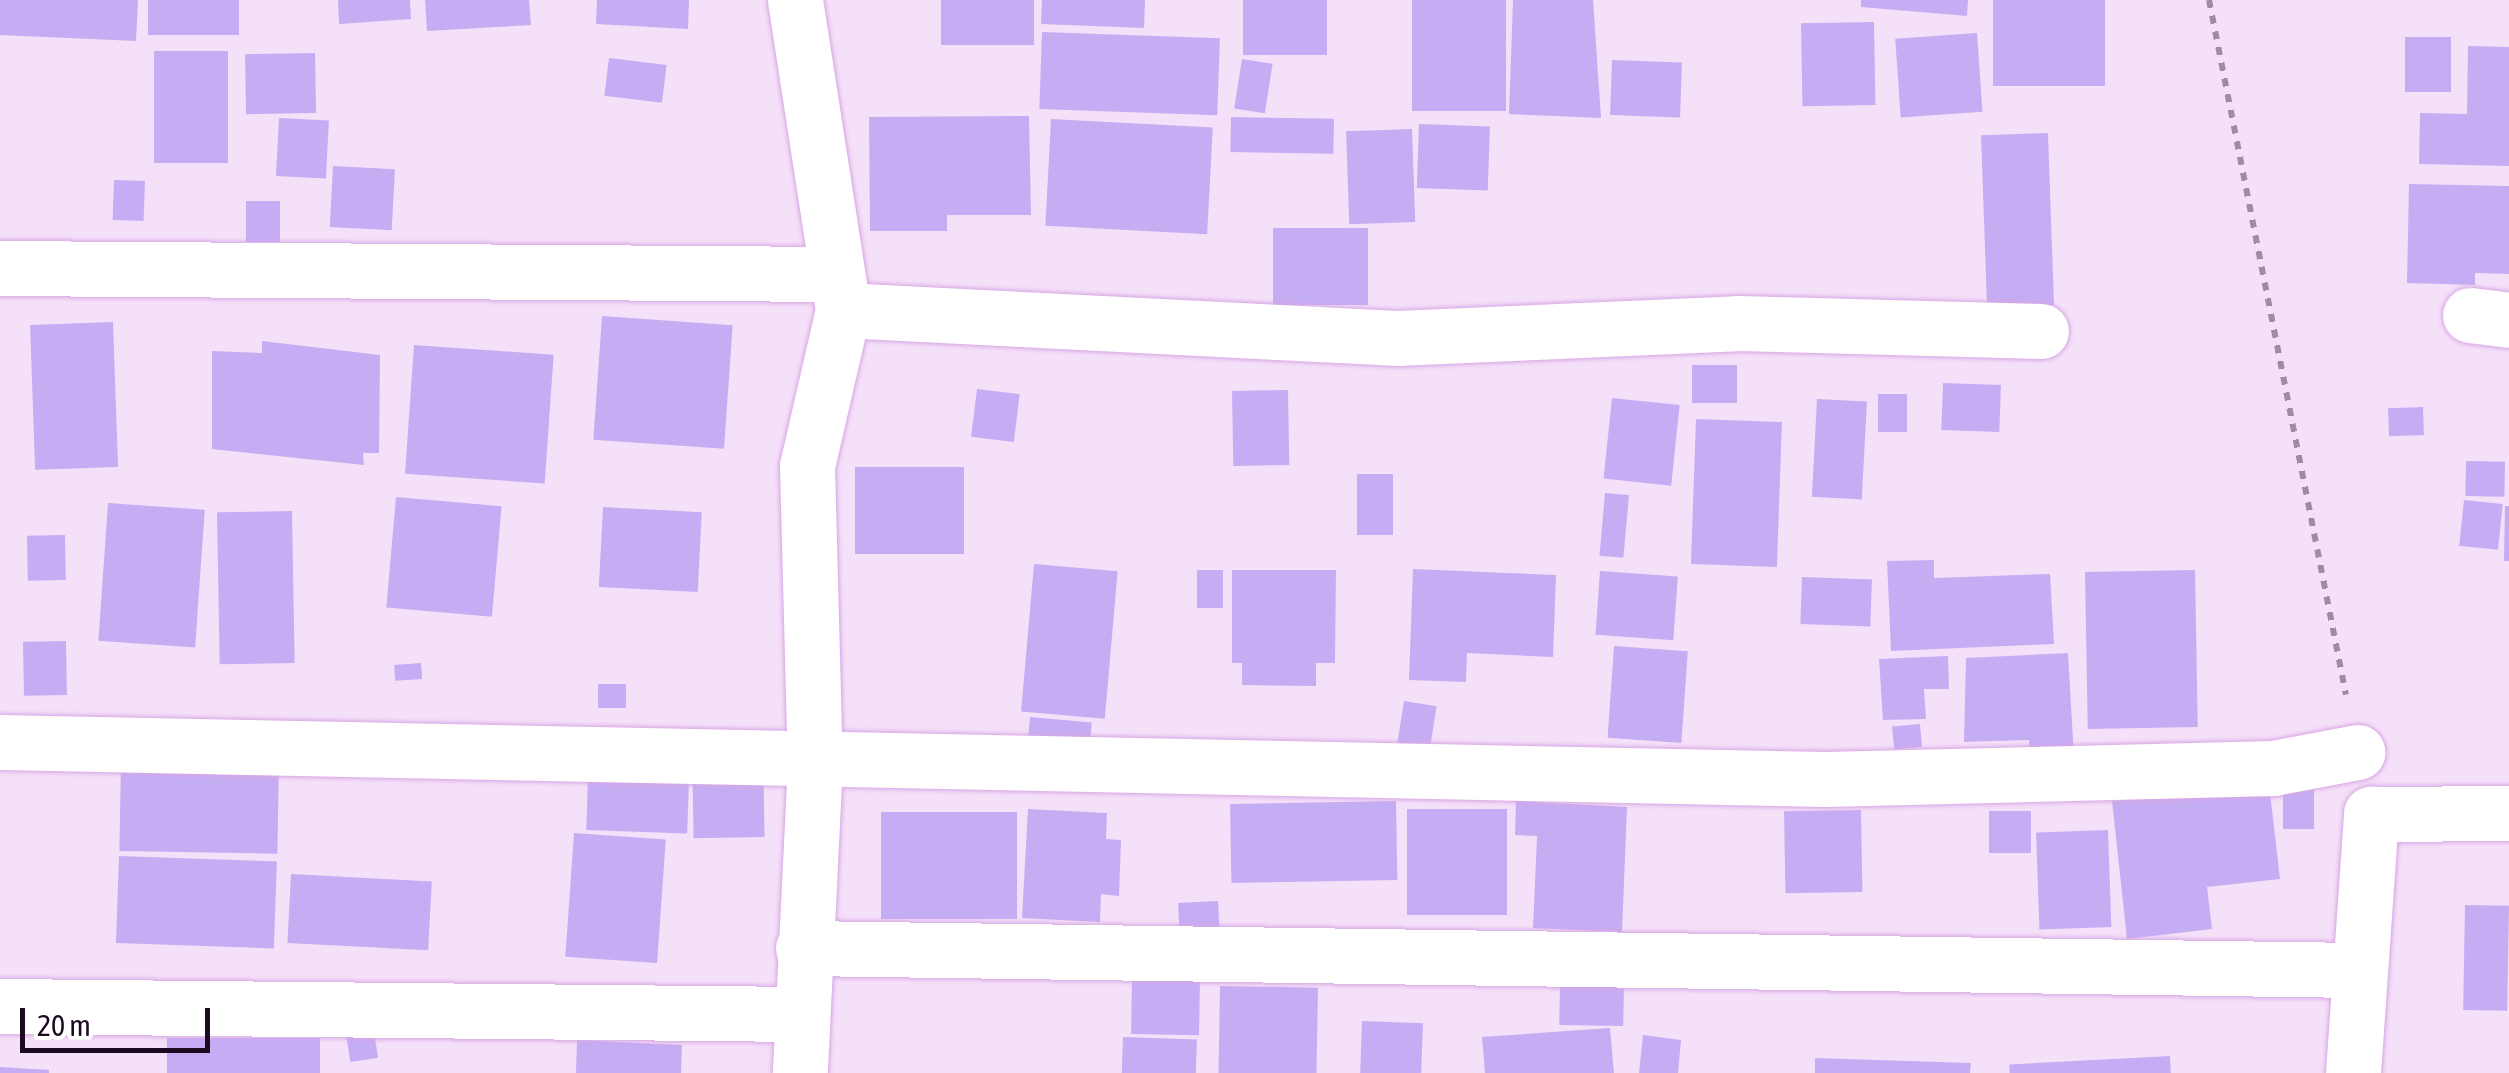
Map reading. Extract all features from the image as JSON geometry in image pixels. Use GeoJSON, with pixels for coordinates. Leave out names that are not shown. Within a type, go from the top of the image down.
{"type":"FeatureCollection","features":[{"type":"Feature","properties":{"kind":"street"},"geometry":{"type":"LineString","coordinates":[[796,0],[838,292],[808,466],[815,762],[803,948],[800,1073]]}},
{"type":"Feature","properties":{"kind":"street"},"geometry":{"type":"LineString","coordinates":[[0,268],[838,292],[1396,338],[1736,323],[2041,331]]}},
{"type":"Feature","properties":{"kind":"street"},"geometry":{"type":"LineString","coordinates":[[0,742],[815,762],[894,756],[1825,779],[2253,768],[2358,752]]}},
{"type":"Feature","properties":{"kind":"street"},"geometry":{"type":"LineString","coordinates":[[2353,1073],[2371,814],[2509,813]]}},
{"type":"Feature","properties":{"kind":"street"},"geometry":{"type":"LineString","coordinates":[[803,948],[2358,970]]}},
{"type":"Feature","properties":{"kind":"street"},"geometry":{"type":"LineString","coordinates":[[0,1006],[800,1014]]}},
{"type":"Feature","properties":{"kind":"path"},"geometry":{"type":"LineString","coordinates":[[2209,0],[2358,752]]}},
{"type":"Feature","properties":{"kind":"building"},"geometry":{"type":"Polygon","coordinates":[[[0,0],[138,0],[136,41],[0,35],[0,0]]]}},
{"type":"Feature","properties":{"kind":"building"},"geometry":{"type":"Polygon","coordinates":[[[148,0],[239,0],[239,35],[148,35],[148,0]]]}},
{"type":"Feature","properties":{"kind":"building"},"geometry":{"type":"Polygon","coordinates":[[[338,0],[410,0],[411,19],[339,24],[338,0]]]}},
{"type":"Feature","properties":{"kind":"building"},"geometry":{"type":"Polygon","coordinates":[[[425,0],[529,0],[531,25],[427,31],[425,0]]]}},
{"type":"Feature","properties":{"kind":"building"},"geometry":{"type":"Polygon","coordinates":[[[597,0],[689,0],[688,29],[596,24],[597,0]]]}},
{"type":"Feature","properties":{"kind":"building"},"geometry":{"type":"Polygon","coordinates":[[[941,0],[1034,0],[1034,45],[941,45],[941,0]]]}},
{"type":"Feature","properties":{"kind":"building"},"geometry":{"type":"Polygon","coordinates":[[[1042,0],[1145,0],[1144,28],[1041,24],[1042,0]]]}},
{"type":"Feature","properties":{"kind":"building"},"geometry":{"type":"Polygon","coordinates":[[[1243,0],[1327,0],[1327,55],[1243,55],[1243,0]]]}},
{"type":"Feature","properties":{"kind":"building"},"geometry":{"type":"Polygon","coordinates":[[[1412,0],[1506,0],[1506,111],[1412,111],[1412,0]]]}},
{"type":"Feature","properties":{"kind":"building"},"geometry":{"type":"Polygon","coordinates":[[[1513,0],[1593,0],[1601,118],[1509,114],[1513,0]]]}},
{"type":"Feature","properties":{"kind":"building"},"geometry":{"type":"Polygon","coordinates":[[[1861,0],[1968,0],[1967,16],[1861,7],[1861,0]]]}},
{"type":"Feature","properties":{"kind":"building"},"geometry":{"type":"Polygon","coordinates":[[[1993,0],[2105,0],[2105,86],[1993,86],[1993,0]]]}},
{"type":"Feature","properties":{"kind":"building"},"geometry":{"type":"Polygon","coordinates":[[[1874,22],[1875,105],[1802,106],[1801,23],[1874,22]]]}},
{"type":"Feature","properties":{"kind":"building"},"geometry":{"type":"Polygon","coordinates":[[[1042,32],[1220,38],[1217,115],[1039,109],[1042,32]]]}},
{"type":"Feature","properties":{"kind":"building"},"geometry":{"type":"Polygon","coordinates":[[[1977,33],[1983,112],[1901,118],[1895,39],[1977,33]]]}},
{"type":"Feature","properties":{"kind":"building"},"geometry":{"type":"Polygon","coordinates":[[[2405,37],[2451,37],[2451,92],[2405,92],[2405,37]]]}},
{"type":"Feature","properties":{"kind":"building"},"geometry":{"type":"Polygon","coordinates":[[[2468,46],[2509,47],[2509,166],[2419,164],[2420,113],[2467,114],[2468,46]]]}},
{"type":"Feature","properties":{"kind":"building"},"geometry":{"type":"Polygon","coordinates":[[[154,51],[228,51],[228,163],[154,163],[154,51]]]}},
{"type":"Feature","properties":{"kind":"building"},"geometry":{"type":"Polygon","coordinates":[[[315,53],[316,113],[246,114],[245,54],[315,53]]]}},
{"type":"Feature","properties":{"kind":"building"},"geometry":{"type":"Polygon","coordinates":[[[609,58],[667,65],[662,103],[604,96],[609,58]]]}},
{"type":"Feature","properties":{"kind":"building"},"geometry":{"type":"Polygon","coordinates":[[[1242,59],[1273,64],[1265,113],[1234,108],[1242,59]]]}},
{"type":"Feature","properties":{"kind":"building"},"geometry":{"type":"Polygon","coordinates":[[[1612,60],[1682,62],[1680,117],[1610,115],[1612,60]]]}},
{"type":"Feature","properties":{"kind":"building"},"geometry":{"type":"Polygon","coordinates":[[[1029,116],[1031,215],[947,215],[947,231],[870,231],[869,117],[1029,116]]]}},
{"type":"Feature","properties":{"kind":"building"},"geometry":{"type":"Polygon","coordinates":[[[1231,117],[1334,119],[1333,154],[1230,152],[1231,117]]]}},
{"type":"Feature","properties":{"kind":"building"},"geometry":{"type":"Polygon","coordinates":[[[279,118],[329,121],[326,179],[276,176],[279,118]]]}},
{"type":"Feature","properties":{"kind":"building"},"geometry":{"type":"Polygon","coordinates":[[[1051,119],[1213,127],[1207,234],[1045,226],[1051,119]]]}},
{"type":"Feature","properties":{"kind":"building"},"geometry":{"type":"Polygon","coordinates":[[[1419,124],[1490,126],[1488,190],[1417,188],[1419,124]]]}},
{"type":"Feature","properties":{"kind":"building"},"geometry":{"type":"Polygon","coordinates":[[[1412,129],[1415,222],[1349,224],[1346,131],[1412,129]]]}},
{"type":"Feature","properties":{"kind":"building"},"geometry":{"type":"Polygon","coordinates":[[[2048,133],[2054,305],[1987,307],[1981,135],[2048,133]]]}},
{"type":"Feature","properties":{"kind":"building"},"geometry":{"type":"Polygon","coordinates":[[[333,166],[395,169],[392,230],[330,227],[333,166]]]}},
{"type":"Feature","properties":{"kind":"building"},"geometry":{"type":"Polygon","coordinates":[[[114,180],[145,181],[144,221],[113,220],[114,180]]]}},
{"type":"Feature","properties":{"kind":"building"},"geometry":{"type":"Polygon","coordinates":[[[2409,184],[2509,186],[2509,274],[2475,273],[2475,285],[2407,283],[2409,184]]]}},
{"type":"Feature","properties":{"kind":"building"},"geometry":{"type":"Polygon","coordinates":[[[246,201],[280,201],[280,242],[246,242],[246,201]]]}},
{"type":"Feature","properties":{"kind":"building"},"geometry":{"type":"Polygon","coordinates":[[[1273,228],[1368,228],[1368,305],[1273,305],[1273,228]]]}},
{"type":"Feature","properties":{"kind":"building"},"geometry":{"type":"Polygon","coordinates":[[[602,316],[733,325],[724,449],[593,440],[602,316]]]}},
{"type":"Feature","properties":{"kind":"building"},"geometry":{"type":"Polygon","coordinates":[[[113,322],[118,467],[35,470],[30,325],[113,322]]]}},
{"type":"Feature","properties":{"kind":"building"},"geometry":{"type":"Polygon","coordinates":[[[262,341],[380,355],[379,453],[363,453],[364,465],[212,449],[212,351],[262,353],[262,341]]]}},
{"type":"Feature","properties":{"kind":"building"},"geometry":{"type":"Polygon","coordinates":[[[414,345],[554,355],[545,483],[405,474],[414,345]]]}},
{"type":"Feature","properties":{"kind":"building"},"geometry":{"type":"Polygon","coordinates":[[[1692,365],[1737,365],[1737,403],[1692,403],[1692,365]]]}},
{"type":"Feature","properties":{"kind":"building"},"geometry":{"type":"Polygon","coordinates":[[[1943,383],[2001,385],[1999,432],[1941,430],[1943,383]]]}},
{"type":"Feature","properties":{"kind":"building"},"geometry":{"type":"Polygon","coordinates":[[[977,389],[1020,394],[1014,442],[971,437],[977,389]]]}},
{"type":"Feature","properties":{"kind":"building"},"geometry":{"type":"Polygon","coordinates":[[[1288,390],[1289,465],[1233,466],[1232,391],[1288,390]]]}},
{"type":"Feature","properties":{"kind":"building"},"geometry":{"type":"Polygon","coordinates":[[[1878,394],[1907,394],[1907,432],[1878,432],[1878,394]]]}},
{"type":"Feature","properties":{"kind":"building"},"geometry":{"type":"Polygon","coordinates":[[[1612,398],[1680,405],[1671,486],[1604,479],[1612,398]]]}},
{"type":"Feature","properties":{"kind":"building"},"geometry":{"type":"Polygon","coordinates":[[[1817,399],[1867,402],[1862,499],[1812,497],[1817,399]]]}},
{"type":"Feature","properties":{"kind":"building"},"geometry":{"type":"Polygon","coordinates":[[[2423,407],[2424,435],[2389,436],[2388,408],[2423,407]]]}},
{"type":"Feature","properties":{"kind":"building"},"geometry":{"type":"Polygon","coordinates":[[[1696,419],[1782,422],[1777,567],[1691,564],[1696,419]]]}},
{"type":"Feature","properties":{"kind":"building"},"geometry":{"type":"Polygon","coordinates":[[[2466,461],[2505,462],[2504,497],[2465,496],[2466,461]]]}},
{"type":"Feature","properties":{"kind":"building"},"geometry":{"type":"Polygon","coordinates":[[[855,467],[964,467],[964,554],[855,554],[855,467]]]}},
{"type":"Feature","properties":{"kind":"building"},"geometry":{"type":"Polygon","coordinates":[[[1357,474],[1393,474],[1393,535],[1357,535],[1357,474]]]}},
{"type":"Feature","properties":{"kind":"building"},"geometry":{"type":"Polygon","coordinates":[[[1605,493],[1629,495],[1623,558],[1600,556],[1605,493]]]}},
{"type":"Feature","properties":{"kind":"building"},"geometry":{"type":"Polygon","coordinates":[[[396,497],[502,506],[492,617],[386,608],[396,497]]]}},
{"type":"Feature","properties":{"kind":"building"},"geometry":{"type":"Polygon","coordinates":[[[2464,500],[2503,504],[2498,550],[2459,546],[2464,500]]]}},
{"type":"Feature","properties":{"kind":"building"},"geometry":{"type":"Polygon","coordinates":[[[108,503],[205,510],[195,647],[98,641],[108,503]]]}},
{"type":"Feature","properties":{"kind":"building"},"geometry":{"type":"Polygon","coordinates":[[[2505,506],[2509,506],[2509,561],[2504,561],[2505,506]]]}},
{"type":"Feature","properties":{"kind":"building"},"geometry":{"type":"Polygon","coordinates":[[[603,507],[702,512],[698,592],[599,587],[603,507]]]}},
{"type":"Feature","properties":{"kind":"building"},"geometry":{"type":"Polygon","coordinates":[[[292,511],[295,663],[220,664],[217,512],[292,511]]]}},
{"type":"Feature","properties":{"kind":"building"},"geometry":{"type":"Polygon","coordinates":[[[65,535],[66,580],[28,581],[27,536],[65,535]]]}},
{"type":"Feature","properties":{"kind":"building"},"geometry":{"type":"Polygon","coordinates":[[[1934,560],[1934,578],[2050,574],[2054,644],[1891,651],[1887,561],[1934,560]]]}},
{"type":"Feature","properties":{"kind":"building"},"geometry":{"type":"Polygon","coordinates":[[[1034,564],[1118,571],[1105,719],[1021,711],[1034,564]]]}},
{"type":"Feature","properties":{"kind":"building"},"geometry":{"type":"Polygon","coordinates":[[[1413,569],[1556,575],[1553,657],[1467,653],[1466,682],[1409,680],[1413,569]]]}},
{"type":"Feature","properties":{"kind":"building"},"geometry":{"type":"Polygon","coordinates":[[[1197,570],[1223,570],[1223,608],[1197,608],[1197,570]]]}},
{"type":"Feature","properties":{"kind":"building"},"geometry":{"type":"Polygon","coordinates":[[[1232,570],[1336,570],[1335,663],[1316,663],[1316,686],[1242,685],[1242,663],[1232,663],[1232,570]]]}},
{"type":"Feature","properties":{"kind":"building"},"geometry":{"type":"Polygon","coordinates":[[[2195,570],[2198,727],[2088,729],[2085,572],[2195,570]]]}},
{"type":"Feature","properties":{"kind":"building"},"geometry":{"type":"Polygon","coordinates":[[[1600,571],[1678,576],[1673,640],[1596,635],[1600,571]]]}},
{"type":"Feature","properties":{"kind":"building"},"geometry":{"type":"Polygon","coordinates":[[[1802,577],[1872,579],[1870,626],[1800,624],[1802,577]]]}},
{"type":"Feature","properties":{"kind":"building"},"geometry":{"type":"Polygon","coordinates":[[[66,641],[67,695],[24,696],[23,642],[66,641]]]}},
{"type":"Feature","properties":{"kind":"building"},"geometry":{"type":"Polygon","coordinates":[[[1614,646],[1688,651],[1681,743],[1608,738],[1614,646]]]}},
{"type":"Feature","properties":{"kind":"building"},"geometry":{"type":"Polygon","coordinates":[[[2068,653],[2074,757],[2030,759],[2029,740],[1964,742],[1966,658],[2068,653]]]}},
{"type":"Feature","properties":{"kind":"building"},"geometry":{"type":"Polygon","coordinates":[[[1948,656],[1949,689],[1924,689],[1926,719],[1883,720],[1879,659],[1948,656]]]}},
{"type":"Feature","properties":{"kind":"building"},"geometry":{"type":"Polygon","coordinates":[[[421,663],[422,679],[395,681],[394,665],[421,663]]]}},
{"type":"Feature","properties":{"kind":"building"},"geometry":{"type":"Polygon","coordinates":[[[598,684],[626,684],[626,708],[598,708],[598,684]]]}},
{"type":"Feature","properties":{"kind":"building"},"geometry":{"type":"Polygon","coordinates":[[[1404,701],[1437,706],[1429,755],[1396,749],[1404,701]]]}},
{"type":"Feature","properties":{"kind":"building"},"geometry":{"type":"Polygon","coordinates":[[[1030,717],[1092,722],[1089,755],[1027,750],[1030,717]]]}},
{"type":"Feature","properties":{"kind":"building"},"geometry":{"type":"Polygon","coordinates":[[[1920,724],[1922,747],[1894,749],[1892,726],[1920,724]]]}},
{"type":"Feature","properties":{"kind":"building"},"geometry":{"type":"Polygon","coordinates":[[[763,747],[765,837],[694,838],[692,748],[763,747]]]}},
{"type":"Feature","properties":{"kind":"building"},"geometry":{"type":"Polygon","coordinates":[[[589,750],[690,754],[687,833],[586,830],[589,750]]]}},
{"type":"Feature","properties":{"kind":"building"},"geometry":{"type":"Polygon","coordinates":[[[121,759],[279,762],[277,854],[119,851],[121,759]]]}},
{"type":"Feature","properties":{"kind":"building"},"geometry":{"type":"Polygon","coordinates":[[[2269,784],[2280,879],[2207,887],[2212,929],[2127,939],[2112,801],[2269,784]]]}},
{"type":"Feature","properties":{"kind":"building"},"geometry":{"type":"Polygon","coordinates":[[[2283,787],[2314,787],[2314,829],[2283,829],[2283,787]]]}},
{"type":"Feature","properties":{"kind":"building"},"geometry":{"type":"Polygon","coordinates":[[[1396,801],[1397,880],[1231,883],[1230,804],[1396,801]]]}},
{"type":"Feature","properties":{"kind":"building"},"geometry":{"type":"Polygon","coordinates":[[[1516,801],[1627,807],[1622,932],[1533,928],[1537,836],[1515,835],[1516,801]]]}},
{"type":"Feature","properties":{"kind":"building"},"geometry":{"type":"Polygon","coordinates":[[[1028,809],[1107,813],[1106,839],[1121,840],[1119,896],[1101,894],[1100,922],[1022,918],[1028,809]]]}},
{"type":"Feature","properties":{"kind":"building"},"geometry":{"type":"Polygon","coordinates":[[[1407,809],[1507,809],[1507,915],[1407,915],[1407,809]]]}},
{"type":"Feature","properties":{"kind":"building"},"geometry":{"type":"Polygon","coordinates":[[[1861,810],[1862,892],[1785,893],[1784,811],[1861,810]]]}},
{"type":"Feature","properties":{"kind":"building"},"geometry":{"type":"Polygon","coordinates":[[[1989,811],[2031,811],[2031,853],[1989,853],[1989,811]]]}},
{"type":"Feature","properties":{"kind":"building"},"geometry":{"type":"Polygon","coordinates":[[[881,812],[1017,812],[1017,919],[881,919],[881,812]]]}},
{"type":"Feature","properties":{"kind":"building"},"geometry":{"type":"Polygon","coordinates":[[[2108,830],[2111,927],[2039,929],[2036,833],[2108,830]]]}},
{"type":"Feature","properties":{"kind":"building"},"geometry":{"type":"Polygon","coordinates":[[[574,833],[666,839],[657,963],[565,957],[574,833]]]}},
{"type":"Feature","properties":{"kind":"building"},"geometry":{"type":"Polygon","coordinates":[[[119,856],[277,862],[274,948],[116,943],[119,856]]]}},
{"type":"Feature","properties":{"kind":"building"},"geometry":{"type":"Polygon","coordinates":[[[291,874],[432,881],[428,950],[287,943],[291,874]]]}},
{"type":"Feature","properties":{"kind":"building"},"geometry":{"type":"Polygon","coordinates":[[[1218,901],[1220,943],[1180,945],[1178,903],[1218,901]]]}},
{"type":"Feature","properties":{"kind":"building"},"geometry":{"type":"Polygon","coordinates":[[[2465,905],[2509,906],[2507,1011],[2463,1010],[2465,905]]]}},
{"type":"Feature","properties":{"kind":"building"},"geometry":{"type":"Polygon","coordinates":[[[1132,979],[1200,980],[1199,1035],[1131,1034],[1132,979]]]}},
{"type":"Feature","properties":{"kind":"building"},"geometry":{"type":"Polygon","coordinates":[[[1560,982],[1624,983],[1623,1026],[1559,1025],[1560,982]]]}},
{"type":"Feature","properties":{"kind":"building"},"geometry":{"type":"Polygon","coordinates":[[[1220,986],[1318,988],[1316,1073],[1218,1073],[1220,986]]]}},
{"type":"Feature","properties":{"kind":"building"},"geometry":{"type":"Polygon","coordinates":[[[1362,1021],[1423,1023],[1421,1073],[1360,1073],[1362,1021]]]}},
{"type":"Feature","properties":{"kind":"building"},"geometry":{"type":"Polygon","coordinates":[[[1610,1028],[1614,1073],[1485,1073],[1482,1037],[1610,1028]]]}},
{"type":"Feature","properties":{"kind":"building"},"geometry":{"type":"Polygon","coordinates":[[[374,1032],[378,1058],[350,1062],[346,1036],[374,1032]]]}},
{"type":"Feature","properties":{"kind":"building"},"geometry":{"type":"Polygon","coordinates":[[[1643,1035],[1681,1040],[1678,1073],[1639,1073],[1643,1035]]]}},
{"type":"Feature","properties":{"kind":"building"},"geometry":{"type":"Polygon","coordinates":[[[1123,1037],[1197,1040],[1196,1073],[1122,1073],[1123,1037]]]}},
{"type":"Feature","properties":{"kind":"building"},"geometry":{"type":"Polygon","coordinates":[[[167,1038],[320,1038],[320,1073],[167,1073],[167,1038]]]}},
{"type":"Feature","properties":{"kind":"building"},"geometry":{"type":"Polygon","coordinates":[[[577,1040],[682,1045],[681,1073],[576,1073],[577,1040]]]}},
{"type":"Feature","properties":{"kind":"building"},"geometry":{"type":"Polygon","coordinates":[[[2170,1056],[2171,1073],[2010,1073],[2009,1064],[2170,1056]]]}},
{"type":"Feature","properties":{"kind":"building"},"geometry":{"type":"Polygon","coordinates":[[[1815,1058],[1971,1063],[1970,1073],[1815,1073],[1815,1058]]]}},
{"type":"Feature","properties":{"kind":"building"},"geometry":{"type":"Polygon","coordinates":[[[0,1067],[49,1070],[49,1073],[0,1073],[0,1067]]]}}]}
